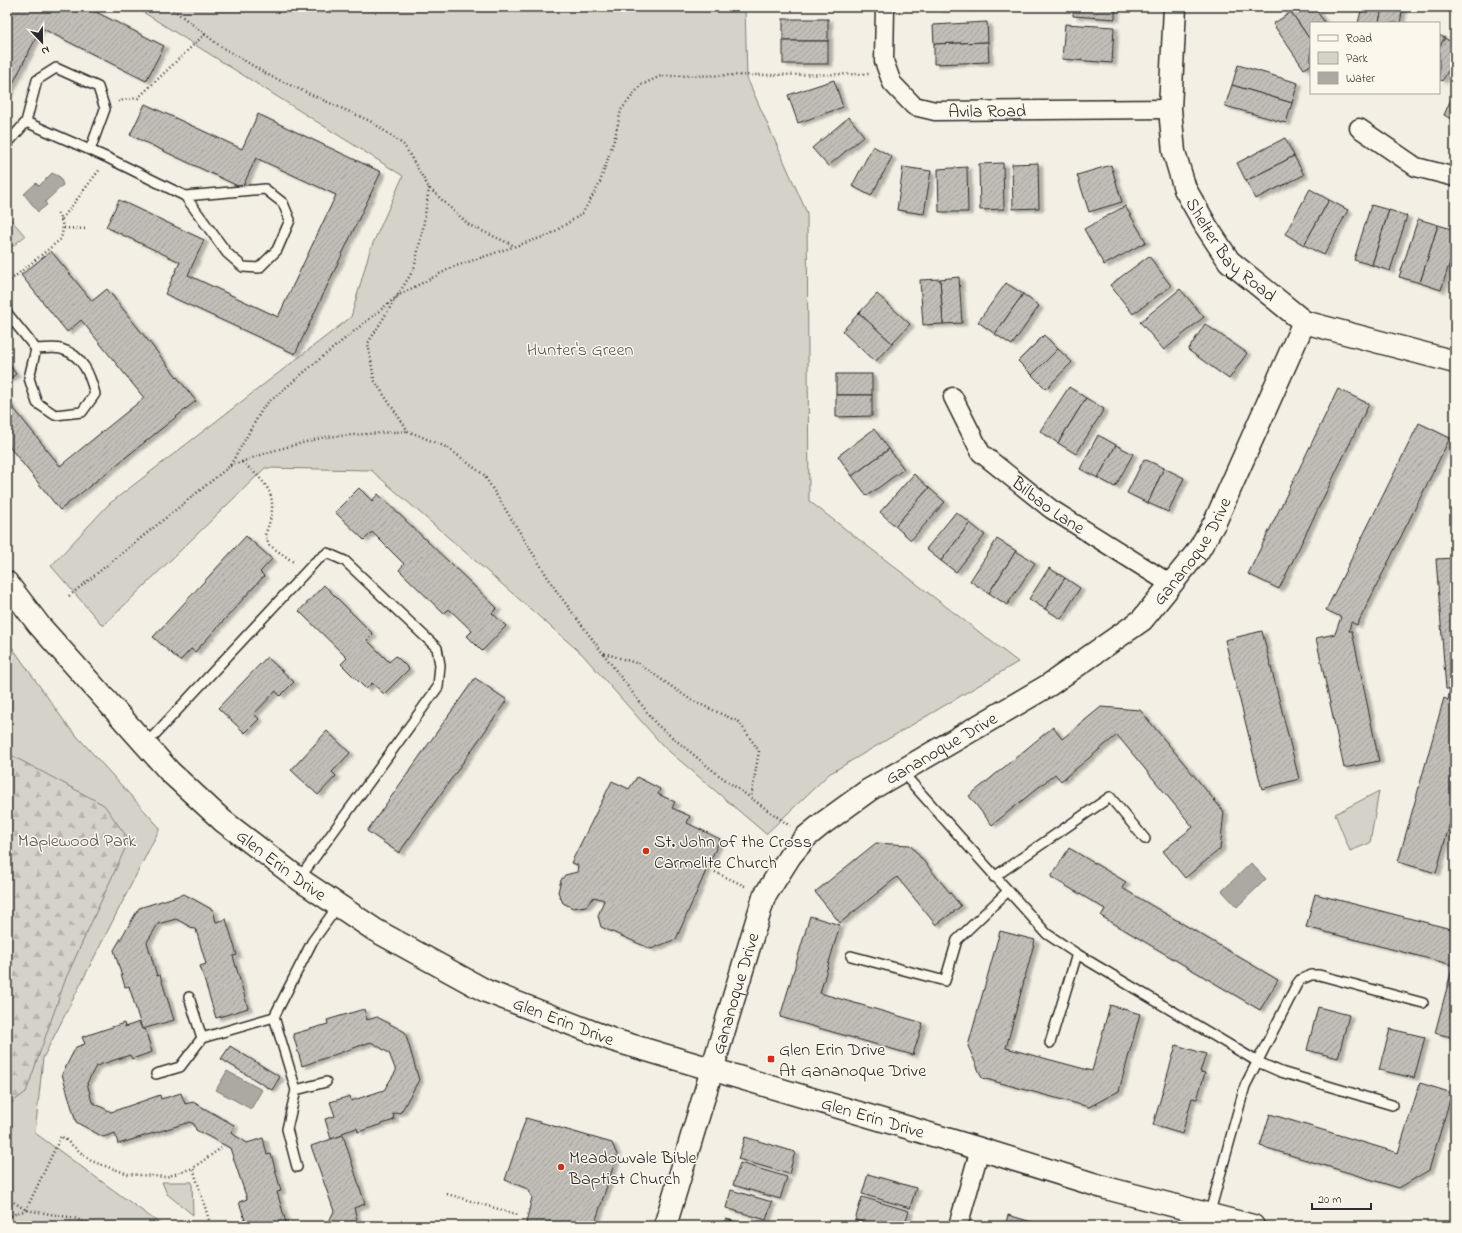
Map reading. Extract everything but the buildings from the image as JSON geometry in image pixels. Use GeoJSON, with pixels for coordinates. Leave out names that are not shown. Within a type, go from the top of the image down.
{"type":"FeatureCollection","features":[{"type":"Feature","properties":{"kind":"street","name":"Avila Road"},"geometry":{"type":"LineString","coordinates":[[885,7],[884,61],[892,83],[914,106],[935,111],[1170,109]]}},
{"type":"Feature","properties":{"kind":"street","name":"Shelter Bay Road"},"geometry":{"type":"LineString","coordinates":[[1175,7],[1170,109],[1174,152],[1183,182],[1206,226],[1229,261],[1304,322],[1455,362]]}},
{"type":"Feature","properties":{"kind":"street"},"geometry":{"type":"LineString","coordinates":[[1359,128],[1416,167],[1455,177]]}},
{"type":"Feature","properties":{"kind":"street","name":"Gananoque Drive"},"geometry":{"type":"LineString","coordinates":[[665,1226],[764,897],[790,856],[806,837],[869,790],[1049,685],[1142,620],[1172,585],[1198,551],[1215,522],[1304,322]]}},
{"type":"Feature","properties":{"kind":"street","name":"Bilbao Lane"},"geometry":{"type":"LineString","coordinates":[[953,397],[981,453],[1051,509],[1172,585]]}},
{"type":"Feature","properties":{"kind":"street","name":"Glen Erin Drive"},"geometry":{"type":"LineString","coordinates":[[7,583],[39,625],[170,772],[223,821],[299,879],[375,930],[486,991],[613,1040],[980,1148],[1208,1220],[1253,1226]]}},
{"type":"Feature","properties":{"kind":"street"},"geometry":{"type":"LineString","coordinates":[[958,1226],[980,1148]]}},
{"type":"Feature","properties":{"kind":"lane"},"geometry":{"type":"LineString","coordinates":[[7,144],[26,122],[37,80],[56,68],[98,87],[105,108],[90,150]]}},
{"type":"Feature","properties":{"kind":"lane"},"geometry":{"type":"LineString","coordinates":[[26,122],[108,158],[185,196],[227,253],[243,267],[260,268],[277,250],[290,220],[283,203],[265,189],[185,196]]}},
{"type":"Feature","properties":{"kind":"lane"},"geometry":{"type":"LineString","coordinates":[[7,314],[36,349]]}},
{"type":"Feature","properties":{"kind":"lane"},"geometry":{"type":"LineString","coordinates":[[36,349],[61,349],[79,359],[90,374],[95,394],[82,412],[55,415],[37,402],[29,378],[36,349]]}},
{"type":"Feature","properties":{"kind":"lane"},"geometry":{"type":"LineString","coordinates":[[145,744],[315,562],[327,553],[345,561],[438,648],[440,665],[438,687],[299,879]]}},
{"type":"Feature","properties":{"kind":"lane"},"geometry":{"type":"LineString","coordinates":[[901,771],[994,877],[1047,934],[1077,954],[1258,1062],[1281,1072],[1392,1105]]}},
{"type":"Feature","properties":{"kind":"lane"},"geometry":{"type":"LineString","coordinates":[[994,877],[1110,797],[1145,839]]}},
{"type":"Feature","properties":{"kind":"lane"},"geometry":{"type":"LineString","coordinates":[[851,956],[944,981],[958,940],[1008,891]]}},
{"type":"Feature","properties":{"kind":"lane"},"geometry":{"type":"LineString","coordinates":[[297,1167],[287,1129],[296,1090],[274,1018],[312,942],[338,906]]}},
{"type":"Feature","properties":{"kind":"lane"},"geometry":{"type":"LineString","coordinates":[[1050,1043],[1077,954]]}},
{"type":"Feature","properties":{"kind":"lane"},"geometry":{"type":"LineString","coordinates":[[1208,1220],[1243,1090],[1300,980],[1311,975],[1319,975],[1423,1003]]}},
{"type":"Feature","properties":{"kind":"lane"},"geometry":{"type":"LineString","coordinates":[[189,997],[202,1038]]}},
{"type":"Feature","properties":{"kind":"lane"},"geometry":{"type":"LineString","coordinates":[[156,1074],[180,1067],[202,1038],[274,1018]]}},
{"type":"Feature","properties":{"kind":"lane"},"geometry":{"type":"LineString","coordinates":[[296,1090],[326,1082]]}},
{"type":"Feature","properties":{"kind":"path"},"geometry":{"type":"LineString","coordinates":[[170,7],[220,46],[270,76],[372,122],[404,145],[429,188],[468,225],[516,246]]}},
{"type":"Feature","properties":{"kind":"path"},"geometry":{"type":"LineString","coordinates":[[105,108],[123,100],[138,98],[205,34]]}},
{"type":"Feature","properties":{"kind":"path"},"geometry":{"type":"LineString","coordinates":[[230,466],[264,406],[399,295],[453,267],[549,235],[582,214],[599,185],[615,137],[621,110],[641,85],[661,76],[889,73]]}},
{"type":"Feature","properties":{"kind":"path"},"geometry":{"type":"LineString","coordinates":[[62,219],[108,158]]}},
{"type":"Feature","properties":{"kind":"path"},"geometry":{"type":"LineString","coordinates":[[408,431],[374,380],[368,344],[414,269],[423,228],[429,188]]}},
{"type":"Feature","properties":{"kind":"path"},"geometry":{"type":"LineString","coordinates":[[7,283],[61,239],[64,228],[62,219],[56,211]]}},
{"type":"Feature","properties":{"kind":"path"},"geometry":{"type":"LineString","coordinates":[[64,228],[87,229]]}},
{"type":"Feature","properties":{"kind":"path"},"geometry":{"type":"LineString","coordinates":[[69,596],[230,466],[272,451],[325,437],[408,431],[448,448],[484,475],[557,592],[656,724],[716,773],[806,837]]}},
{"type":"Feature","properties":{"kind":"path"},"geometry":{"type":"LineString","coordinates":[[242,462],[262,478],[270,491],[272,502],[270,522],[265,535],[269,545],[306,571]]}},
{"type":"Feature","properties":{"kind":"path"},"geometry":{"type":"LineString","coordinates":[[604,653],[639,664],[691,700],[739,722],[759,751],[751,798]]}},
{"type":"Feature","properties":{"kind":"path"},"geometry":{"type":"LineString","coordinates":[[715,872],[736,881],[764,897]]}},
{"type":"Feature","properties":{"kind":"path"},"geometry":{"type":"LineString","coordinates":[[7,1217],[26,1210],[61,1136],[91,1161],[128,1174],[166,1177],[193,1168],[221,1148]]}},
{"type":"Feature","properties":{"kind":"path"},"geometry":{"type":"LineString","coordinates":[[193,1168],[209,1220],[214,1226]]}},
{"type":"Feature","properties":{"kind":"path"},"geometry":{"type":"LineString","coordinates":[[447,1194],[520,1215]]}},
{"type":"Feature","properties":{"kind":"path"},"geometry":{"type":"LineString","coordinates":[[7,1198],[26,1210],[74,1218],[95,1226]]}},
{"type":"Feature","properties":{"kind":"green space","name":"Hunter's Green"},"geometry":{"type":"Polygon","coordinates":[[[135,7],[745,7],[747,78],[807,213],[809,501],[1018,662],[829,774],[766,834],[664,747],[582,654],[371,470],[265,468],[103,626],[51,566],[109,504],[351,317],[370,250],[403,176],[135,7]]]}},
{"type":"Feature","properties":{"kind":"green space"},"geometry":{"type":"Polygon","coordinates":[[[7,215],[25,236],[7,251],[7,215]]]}},
{"type":"Feature","properties":{"kind":"green space","name":"Maplewood Park"},"geometry":{"type":"Polygon","coordinates":[[[7,640],[67,725],[160,828],[43,1058],[35,1133],[163,1226],[7,1226],[7,640]]]}},
{"type":"Feature","properties":{"kind":"green space"},"geometry":{"type":"Polygon","coordinates":[[[7,753],[104,805],[129,840],[66,978],[26,1092],[7,1106],[7,753]]]}},
{"type":"Feature","properties":{"kind":"green space"},"geometry":{"type":"Polygon","coordinates":[[[1379,791],[1370,843],[1350,851],[1335,814],[1379,791]]]}},
{"type":"Feature","properties":{"kind":"green space"},"geometry":{"type":"Polygon","coordinates":[[[162,1182],[192,1182],[193,1215],[167,1194],[162,1182]]]}},
{"type":"Feature","properties":{"kind":"water"},"geometry":{"type":"Polygon","coordinates":[[[52,173],[60,177],[63,185],[45,202],[47,205],[38,212],[24,194],[36,183],[39,186],[52,173]]]}},
{"type":"Feature","properties":{"kind":"water"},"geometry":{"type":"Polygon","coordinates":[[[1251,863],[1266,879],[1237,907],[1222,891],[1251,863]]]}},
{"type":"Feature","properties":{"kind":"water"},"geometry":{"type":"Polygon","coordinates":[[[227,1071],[262,1090],[251,1109],[216,1090],[227,1071]]]}},
{"type":"Feature","properties":{"kind":"place","name":"St. John of the Cross Carmelite Church"},"geometry":{"type":"Point","coordinates":[646,851]}},
{"type":"Feature","properties":{"kind":"place","name":"Glen Erin Drive At Gananoque Drive"},"geometry":{"type":"Point","coordinates":[771,1059]}},
{"type":"Feature","properties":{"kind":"place","name":"Meadowvale Bible Baptist Church"},"geometry":{"type":"Point","coordinates":[561,1167]}}]}
